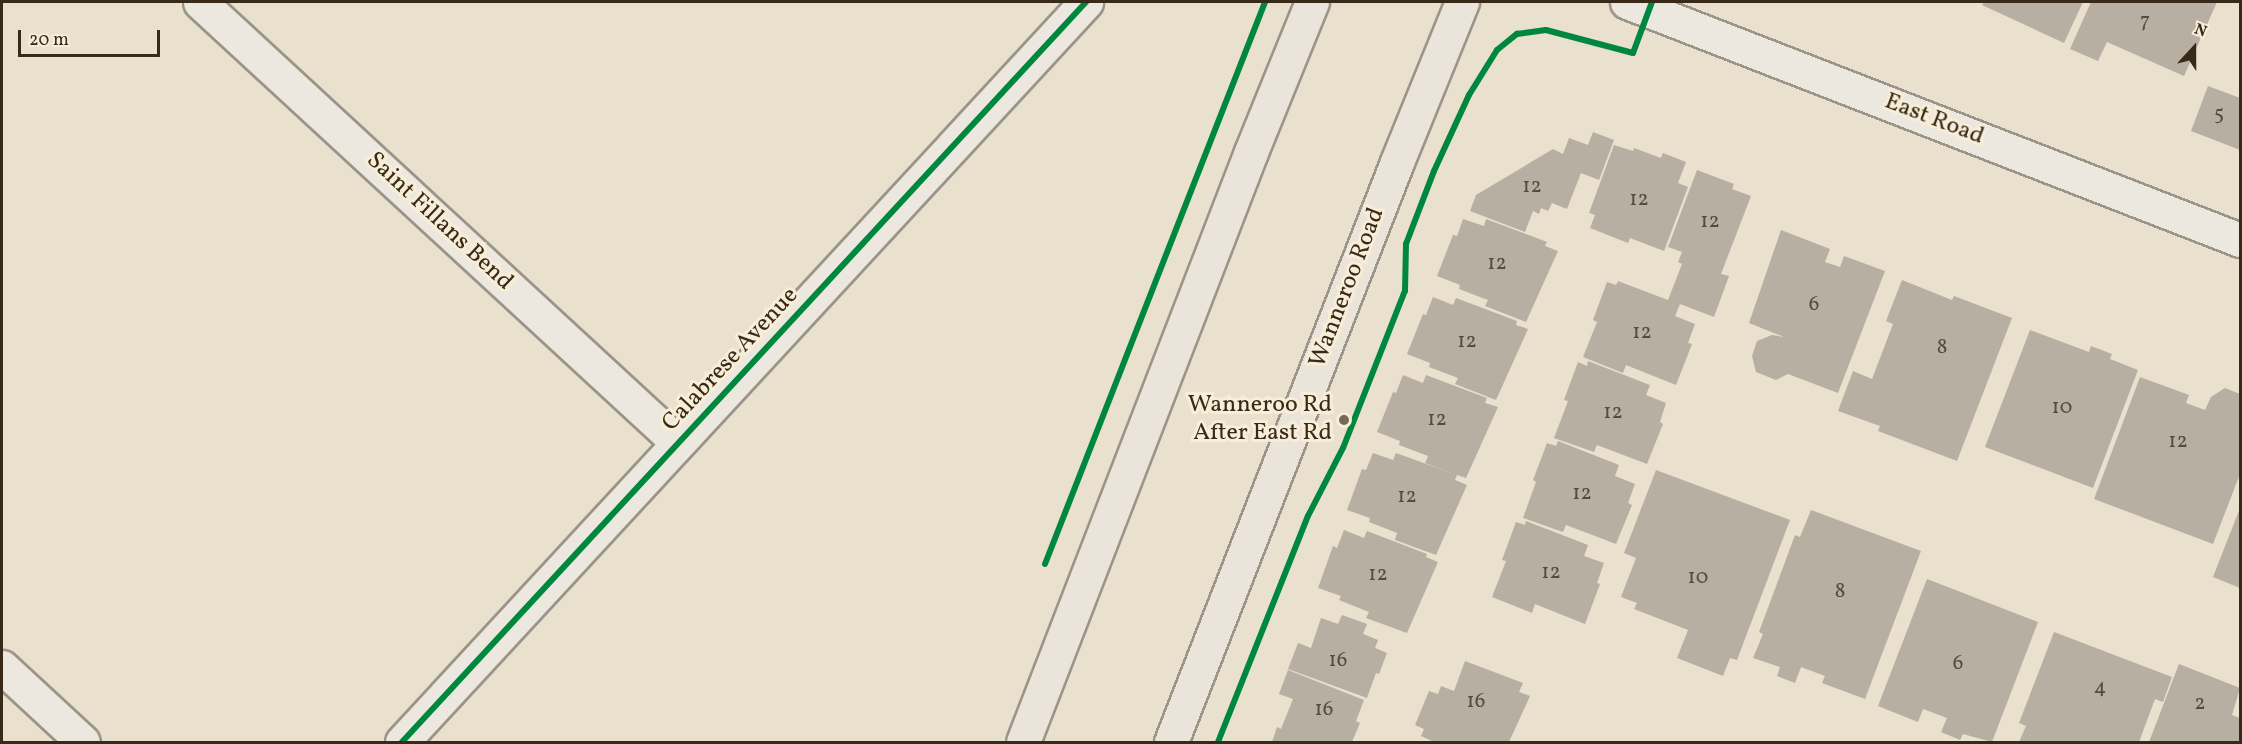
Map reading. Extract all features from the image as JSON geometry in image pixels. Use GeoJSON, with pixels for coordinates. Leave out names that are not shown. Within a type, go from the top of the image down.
{"type":"FeatureCollection","features":[{"type":"Feature","properties":{"kind":"highway"},"geometry":{"type":"LineString","coordinates":[[1023,742],[1251,152],[1312,2]]}},
{"type":"Feature","properties":{"kind":"highway","name":"Wanneroo Road"},"geometry":{"type":"LineString","coordinates":[[1171,742],[1397,162],[1462,2]]}},
{"type":"Feature","properties":{"kind":"street","name":"Saint Fillans Bend"},"geometry":{"type":"LineString","coordinates":[[200,2],[678,443]]}},
{"type":"Feature","properties":{"kind":"street","name":"Calabrese Avenue"},"geometry":{"type":"LineString","coordinates":[[402,742],[1086,2]]}},
{"type":"Feature","properties":{"kind":"street","name":"East Road"},"geometry":{"type":"LineString","coordinates":[[1627,2],[2241,240]]}},
{"type":"Feature","properties":{"kind":"street"},"geometry":{"type":"LineString","coordinates":[[2,667],[83,742]]}},
{"type":"Feature","properties":{"kind":"building"},"geometry":{"type":"Polygon","coordinates":[[[1984,2],[2083,2],[2064,43],[1982,5],[1984,2]]]}},
{"type":"Feature","properties":{"kind":"building"},"geometry":{"type":"Polygon","coordinates":[[[2091,2],[2217,2],[2184,76],[2107,42],[2098,61],[2070,49],[2091,2]]]}},
{"type":"Feature","properties":{"kind":"building"},"geometry":{"type":"Polygon","coordinates":[[[2208,86],[2240,98],[2240,150],[2191,131],[2208,86]]]}},
{"type":"Feature","properties":{"kind":"building"},"geometry":{"type":"Polygon","coordinates":[[[1593,132],[1614,140],[1599,180],[1581,173],[1567,209],[1552,203],[1548,211],[1541,208],[1539,214],[1533,211],[1525,232],[1470,211],[1476,195],[1553,149],[1563,154],[1569,138],[1588,145],[1593,132]]]}},
{"type":"Feature","properties":{"kind":"building"},"geometry":{"type":"Polygon","coordinates":[[[1614,145],[1633,151],[1634,148],[1661,158],[1663,153],[1686,162],[1678,183],[1688,187],[1664,251],[1630,238],[1628,243],[1590,228],[1595,215],[1589,213],[1614,145]]]}},
{"type":"Feature","properties":{"kind":"building"},"geometry":{"type":"Polygon","coordinates":[[[1697,170],[1734,184],[1732,189],[1751,196],[1721,274],[1729,276],[1714,317],[1680,304],[1675,316],[1695,324],[1688,343],[1692,344],[1676,385],[1626,365],[1623,373],[1583,357],[1597,322],[1593,320],[1607,282],[1616,285],[1618,281],[1668,300],[1682,264],[1678,262],[1682,252],[1668,247],[1697,170]]]}},
{"type":"Feature","properties":{"kind":"building"},"geometry":{"type":"Polygon","coordinates":[[[1463,219],[1484,226],[1486,219],[1547,242],[1545,246],[1558,251],[1526,322],[1485,306],[1488,300],[1459,289],[1460,285],[1437,276],[1453,235],[1457,236],[1463,219]]]}},
{"type":"Feature","properties":{"kind":"building"},"geometry":{"type":"Polygon","coordinates":[[[1781,230],[1830,249],[1825,262],[1840,267],[1844,256],[1885,271],[1838,393],[1788,374],[1776,380],[1756,372],[1752,356],[1757,341],[1772,335],[1784,337],[1749,323],[1781,230]]]}},
{"type":"Feature","properties":{"kind":"building"},"geometry":{"type":"Polygon","coordinates":[[[1902,280],[1952,300],[1954,296],[2012,318],[1957,461],[1878,431],[1880,426],[1838,411],[1853,371],[1872,379],[1893,324],[1886,321],[1902,280]]]}},
{"type":"Feature","properties":{"kind":"building"},"geometry":{"type":"Polygon","coordinates":[[[1433,297],[1453,305],[1456,298],[1517,321],[1516,325],[1528,329],[1496,400],[1455,384],[1458,378],[1429,367],[1430,363],[1407,354],[1423,314],[1426,315],[1433,297]]]}},
{"type":"Feature","properties":{"kind":"building"},"geometry":{"type":"Polygon","coordinates":[[[2030,330],[2089,352],[2091,346],[2112,354],[2110,359],[2138,370],[2093,488],[1985,447],[2030,330]]]}},
{"type":"Feature","properties":{"kind":"building"},"geometry":{"type":"Polygon","coordinates":[[[1588,361],[1650,385],[1646,395],[1666,403],[1660,422],[1663,424],[1647,464],[1597,445],[1594,452],[1554,438],[1568,401],[1564,400],[1578,362],[1587,366],[1588,361]]]}},
{"type":"Feature","properties":{"kind":"building"},"geometry":{"type":"Polygon","coordinates":[[[1403,375],[1423,383],[1426,375],[1487,398],[1485,403],[1498,407],[1466,478],[1457,475],[1455,480],[1467,485],[1436,555],[1395,540],[1397,533],[1369,522],[1370,518],[1347,510],[1362,469],[1366,470],[1373,453],[1393,460],[1396,453],[1454,474],[1425,463],[1428,456],[1399,445],[1400,441],[1377,432],[1393,392],[1396,393],[1403,375]]]}},
{"type":"Feature","properties":{"kind":"building"},"geometry":{"type":"Polygon","coordinates":[[[2140,377],[2189,395],[2186,403],[2205,410],[2211,397],[2225,388],[2240,394],[2240,474],[2213,544],[2094,499],[2140,377]]]}},
{"type":"Feature","properties":{"kind":"building"},"geometry":{"type":"Polygon","coordinates":[[[1558,441],[1619,465],[1615,476],[1635,484],[1628,503],[1632,505],[1616,544],[1566,525],[1563,532],[1523,518],[1536,482],[1533,480],[1547,443],[1556,446],[1558,441]]]}},
{"type":"Feature","properties":{"kind":"building"},"geometry":{"type":"Polygon","coordinates":[[[1656,470],[1790,520],[1737,660],[1730,658],[1723,676],[1677,658],[1688,630],[1634,609],[1637,603],[1621,597],[1636,558],[1624,553],[1656,470]]]}},
{"type":"Feature","properties":{"kind":"building"},"geometry":{"type":"Polygon","coordinates":[[[2240,508],[2240,588],[2213,577],[2240,508]]]}},
{"type":"Feature","properties":{"kind":"building"},"geometry":{"type":"Polygon","coordinates":[[[1811,510],[1921,551],[1865,699],[1822,683],[1825,676],[1801,667],[1795,683],[1777,676],[1780,667],[1753,658],[1763,634],[1759,632],[1795,535],[1800,537],[1811,510]]]}},
{"type":"Feature","properties":{"kind":"building"},"geometry":{"type":"Polygon","coordinates":[[[1526,521],[1588,545],[1584,556],[1604,563],[1597,583],[1600,584],[1585,624],[1535,604],[1532,613],[1492,597],[1506,561],[1502,560],[1516,522],[1525,525],[1526,521]]]}},
{"type":"Feature","properties":{"kind":"building"},"geometry":{"type":"Polygon","coordinates":[[[1344,530],[1364,538],[1367,531],[1427,554],[1426,557],[1438,562],[1407,633],[1366,618],[1369,612],[1339,600],[1341,596],[1318,588],[1333,546],[1337,548],[1344,530]]]}},
{"type":"Feature","properties":{"kind":"building"},"geometry":{"type":"Polygon","coordinates":[[[1927,579],[2038,622],[1992,742],[1963,734],[1960,740],[1941,732],[1947,718],[1923,709],[1918,722],[1878,706],[1927,579]]]}},
{"type":"Feature","properties":{"kind":"building"},"geometry":{"type":"Polygon","coordinates":[[[1342,615],[1367,624],[1363,634],[1378,640],[1375,648],[1387,653],[1379,674],[1376,673],[1367,698],[1288,669],[1298,643],[1311,648],[1321,618],[1338,624],[1342,615]]]}},
{"type":"Feature","properties":{"kind":"building"},"geometry":{"type":"Polygon","coordinates":[[[2054,632],[2172,677],[2163,702],[2155,699],[2139,742],[2019,742],[2026,726],[2019,723],[2054,632]]]}},
{"type":"Feature","properties":{"kind":"building"},"geometry":{"type":"Polygon","coordinates":[[[1465,661],[1523,683],[1519,692],[1530,696],[1509,742],[1434,742],[1421,736],[1424,729],[1415,725],[1429,691],[1438,694],[1441,686],[1454,691],[1465,661]]]}},
{"type":"Feature","properties":{"kind":"building"},"geometry":{"type":"Polygon","coordinates":[[[2179,664],[2240,688],[2232,715],[2240,718],[2240,742],[2149,742],[2179,664]]]}},
{"type":"Feature","properties":{"kind":"building"},"geometry":{"type":"Polygon","coordinates":[[[1288,670],[1364,700],[1356,721],[1360,723],[1352,742],[1272,742],[1277,727],[1281,729],[1293,699],[1279,694],[1288,670]]]}},
{"type":"Feature","properties":{"kind":"cycle path"},"geometry":{"type":"LineString","coordinates":[[402,742],[1086,2]]}},
{"type":"Feature","properties":{"kind":"cycle path"},"geometry":{"type":"LineString","coordinates":[[1045,564],[1265,2]]}},
{"type":"Feature","properties":{"kind":"cycle path"},"geometry":{"type":"LineString","coordinates":[[1218,742],[1308,516],[1343,448],[1405,291],[1406,244],[1434,171],[1469,95],[1497,50],[1517,34],[1546,30],[1633,53],[1652,2]]}},
{"type":"Feature","properties":{"kind":"place","name":"Wanneroo Rd After East Rd"},"geometry":{"type":"Point","coordinates":[1344,420]}}]}
